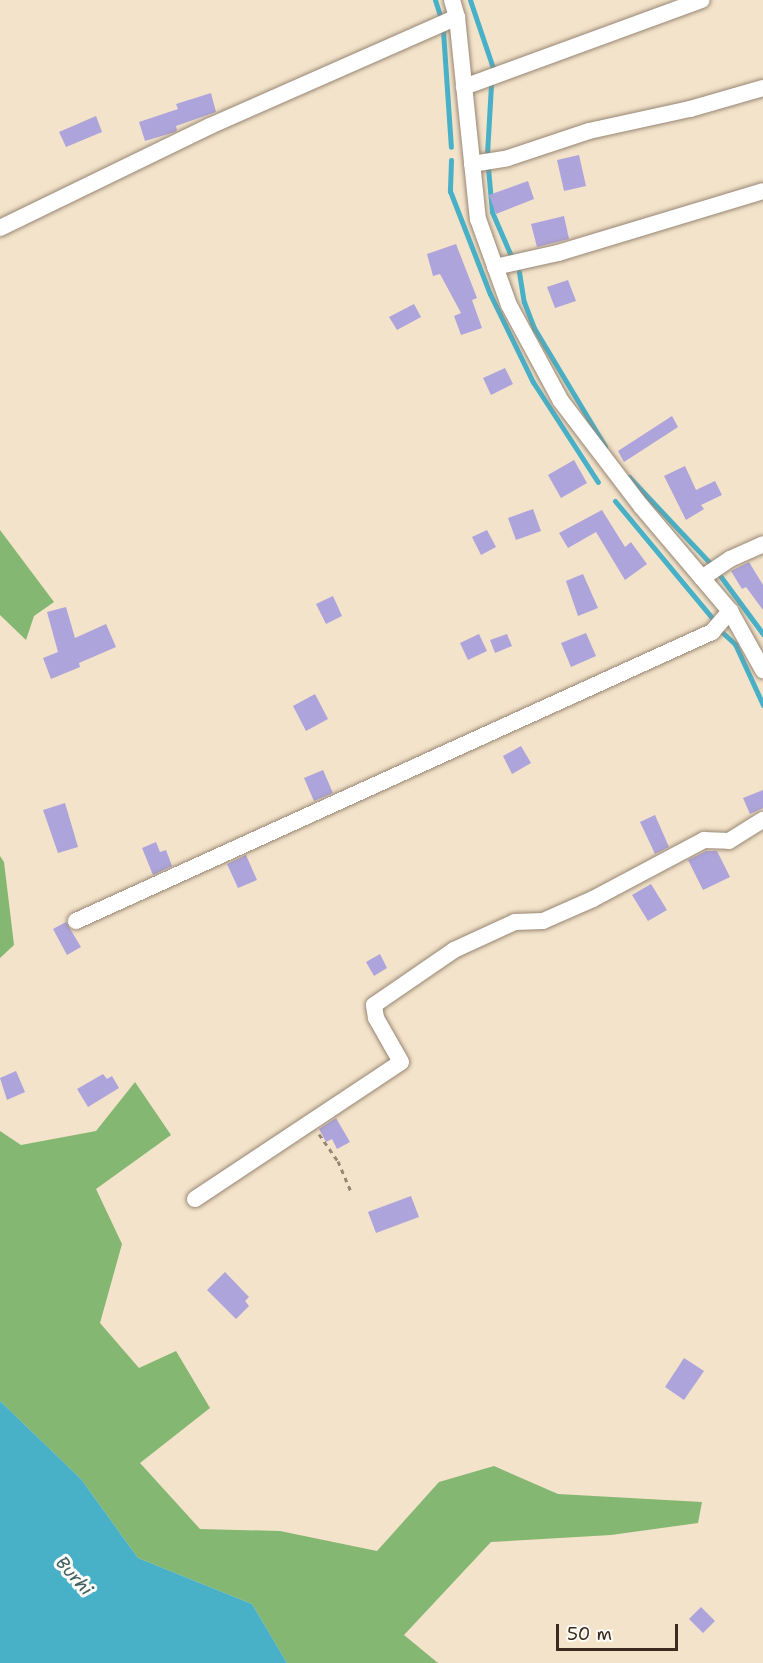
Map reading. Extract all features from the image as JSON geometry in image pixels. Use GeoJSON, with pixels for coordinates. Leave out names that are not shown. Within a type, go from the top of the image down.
{"type":"FeatureCollection","features":[{"type":"Feature","properties":{"kind":"street"},"geometry":{"type":"LineString","coordinates":[[452,0],[457,17],[478,219],[508,305],[561,400],[641,506],[730,611],[763,670]]}},
{"type":"Feature","properties":{"kind":"street"},"geometry":{"type":"LineString","coordinates":[[464,87],[702,0]]}},
{"type":"Feature","properties":{"kind":"street"},"geometry":{"type":"LineString","coordinates":[[0,228],[210,126],[457,17]]}},
{"type":"Feature","properties":{"kind":"street"},"geometry":{"type":"LineString","coordinates":[[472,164],[508,158],[589,131],[690,109],[763,88]]}},
{"type":"Feature","properties":{"kind":"street"},"geometry":{"type":"LineString","coordinates":[[495,267],[568,250],[763,191]]}},
{"type":"Feature","properties":{"kind":"street"},"geometry":{"type":"LineString","coordinates":[[702,578],[730,559],[763,544]]}},
{"type":"Feature","properties":{"kind":"street"},"geometry":{"type":"LineString","coordinates":[[76,921],[712,632],[730,611]]}},
{"type":"Feature","properties":{"kind":"street"},"geometry":{"type":"LineString","coordinates":[[195,1199],[309,1121],[401,1062],[376,1018],[374,1005],[454,950],[515,922],[543,921],[593,899],[704,840],[729,841],[763,820]]}},
{"type":"Feature","properties":{"kind":"path"},"geometry":{"type":"LineString","coordinates":[[309,1121],[339,1161],[351,1192]]}},
{"type":"Feature","properties":{"kind":"green space"},"geometry":{"type":"Polygon","coordinates":[[[0,530],[54,602],[34,616],[26,640],[0,615],[0,530]]]}},
{"type":"Feature","properties":{"kind":"green space"},"geometry":{"type":"Polygon","coordinates":[[[0,856],[4,862],[14,945],[0,958],[0,856]]]}},
{"type":"Feature","properties":{"kind":"green space"},"geometry":{"type":"Polygon","coordinates":[[[135,1082],[171,1135],[96,1189],[122,1244],[100,1323],[139,1368],[176,1351],[210,1408],[140,1463],[200,1529],[280,1531],[377,1551],[439,1482],[494,1466],[558,1494],[702,1502],[698,1523],[611,1535],[491,1542],[404,1635],[438,1663],[287,1663],[252,1604],[138,1558],[81,1479],[0,1401],[0,1131],[21,1145],[96,1131],[135,1082]]]}},
{"type":"Feature","properties":{"kind":"water","name":"Burhi"},"geometry":{"type":"Polygon","coordinates":[[[0,1401],[81,1479],[138,1558],[252,1604],[287,1663],[0,1663],[0,1401]]]}},
{"type":"Feature","properties":{"kind":"building"},"geometry":{"type":"Polygon","coordinates":[[[211,93],[216,112],[176,126],[175,132],[145,141],[139,122],[178,109],[176,104],[211,93]]]}},
{"type":"Feature","properties":{"kind":"building"},"geometry":{"type":"Polygon","coordinates":[[[96,116],[102,132],[66,147],[59,132],[96,116]]]}},
{"type":"Feature","properties":{"kind":"building"},"geometry":{"type":"Polygon","coordinates":[[[579,155],[586,186],[564,191],[557,160],[579,155]]]}},
{"type":"Feature","properties":{"kind":"building"},"geometry":{"type":"Polygon","coordinates":[[[528,181],[534,199],[496,214],[489,195],[528,181]]]}},
{"type":"Feature","properties":{"kind":"building"},"geometry":{"type":"Polygon","coordinates":[[[564,216],[569,239],[537,247],[531,224],[564,216]]]}},
{"type":"Feature","properties":{"kind":"building"},"geometry":{"type":"Polygon","coordinates":[[[456,244],[477,298],[472,300],[482,328],[461,335],[454,316],[461,313],[440,274],[433,276],[427,254],[456,244]]]}},
{"type":"Feature","properties":{"kind":"building"},"geometry":{"type":"Polygon","coordinates":[[[568,280],[576,301],[555,308],[547,287],[568,280]]]}},
{"type":"Feature","properties":{"kind":"building"},"geometry":{"type":"Polygon","coordinates":[[[414,304],[421,317],[397,330],[389,317],[414,304]]]}},
{"type":"Feature","properties":{"kind":"building"},"geometry":{"type":"Polygon","coordinates":[[[505,368],[513,384],[491,395],[483,378],[505,368]]]}},
{"type":"Feature","properties":{"kind":"building"},"geometry":{"type":"Polygon","coordinates":[[[672,416],[678,427],[624,462],[618,451],[672,416]]]}},
{"type":"Feature","properties":{"kind":"building"},"geometry":{"type":"Polygon","coordinates":[[[574,460],[587,483],[561,498],[548,475],[574,460]]]}},
{"type":"Feature","properties":{"kind":"building"},"geometry":{"type":"Polygon","coordinates":[[[685,466],[696,490],[715,481],[722,495],[701,505],[704,509],[686,520],[664,476],[685,466]]]}},
{"type":"Feature","properties":{"kind":"building"},"geometry":{"type":"Polygon","coordinates":[[[533,509],[541,531],[516,540],[508,518],[533,509]]]}},
{"type":"Feature","properties":{"kind":"building"},"geometry":{"type":"Polygon","coordinates":[[[602,510],[625,547],[631,542],[647,564],[625,580],[596,532],[568,548],[559,533],[602,510]]]}},
{"type":"Feature","properties":{"kind":"building"},"geometry":{"type":"Polygon","coordinates":[[[487,530],[496,547],[481,555],[472,537],[487,530]]]}},
{"type":"Feature","properties":{"kind":"building"},"geometry":{"type":"Polygon","coordinates":[[[749,562],[763,585],[763,610],[746,587],[742,589],[731,571],[749,562]]]}},
{"type":"Feature","properties":{"kind":"building"},"geometry":{"type":"Polygon","coordinates":[[[583,574],[598,608],[578,616],[566,581],[583,574]]]}},
{"type":"Feature","properties":{"kind":"building"},"geometry":{"type":"Polygon","coordinates":[[[333,596],[342,616],[326,624],[316,604],[333,596]]]}},
{"type":"Feature","properties":{"kind":"building"},"geometry":{"type":"Polygon","coordinates":[[[66,607],[75,638],[106,624],[116,647],[79,663],[80,667],[51,679],[43,658],[58,652],[47,612],[66,607]]]}},
{"type":"Feature","properties":{"kind":"building"},"geometry":{"type":"Polygon","coordinates":[[[586,633],[596,656],[571,667],[561,643],[586,633]]]}},
{"type":"Feature","properties":{"kind":"building"},"geometry":{"type":"Polygon","coordinates":[[[479,634],[487,651],[468,660],[460,643],[479,634]]]}},
{"type":"Feature","properties":{"kind":"building"},"geometry":{"type":"Polygon","coordinates":[[[507,634],[512,646],[495,653],[490,640],[507,634]]]}},
{"type":"Feature","properties":{"kind":"building"},"geometry":{"type":"Polygon","coordinates":[[[315,694],[328,719],[306,731],[293,706],[315,694]]]}},
{"type":"Feature","properties":{"kind":"building"},"geometry":{"type":"Polygon","coordinates":[[[521,746],[531,763],[512,774],[503,756],[521,746]]]}},
{"type":"Feature","properties":{"kind":"building"},"geometry":{"type":"Polygon","coordinates":[[[323,770],[333,793],[314,801],[304,778],[323,770]]]}},
{"type":"Feature","properties":{"kind":"building"},"geometry":{"type":"Polygon","coordinates":[[[763,790],[763,808],[750,814],[743,798],[763,790]]]}},
{"type":"Feature","properties":{"kind":"building"},"geometry":{"type":"Polygon","coordinates":[[[65,803],[78,847],[58,853],[43,810],[65,803]]]}},
{"type":"Feature","properties":{"kind":"building"},"geometry":{"type":"Polygon","coordinates":[[[655,815],[669,847],[655,854],[640,822],[655,815]]]}},
{"type":"Feature","properties":{"kind":"building"},"geometry":{"type":"Polygon","coordinates":[[[156,842],[160,852],[166,850],[172,866],[153,875],[142,848],[156,842]]]}},
{"type":"Feature","properties":{"kind":"building"},"geometry":{"type":"Polygon","coordinates":[[[706,851],[717,851],[730,877],[703,890],[688,860],[706,851]]]}},
{"type":"Feature","properties":{"kind":"building"},"geometry":{"type":"Polygon","coordinates":[[[246,855],[257,880],[238,888],[227,864],[246,855]]]}},
{"type":"Feature","properties":{"kind":"building"},"geometry":{"type":"Polygon","coordinates":[[[651,884],[667,910],[648,921],[632,895],[651,884]]]}},
{"type":"Feature","properties":{"kind":"building"},"geometry":{"type":"Polygon","coordinates":[[[66,922],[81,947],[67,955],[53,929],[66,922]]]}},
{"type":"Feature","properties":{"kind":"building"},"geometry":{"type":"Polygon","coordinates":[[[380,954],[387,968],[374,976],[366,962],[380,954]]]}},
{"type":"Feature","properties":{"kind":"building"},"geometry":{"type":"Polygon","coordinates":[[[16,1071],[25,1092],[7,1100],[0,1078],[16,1071]]]}},
{"type":"Feature","properties":{"kind":"building"},"geometry":{"type":"Polygon","coordinates":[[[103,1074],[107,1079],[112,1076],[119,1088],[88,1107],[77,1089],[103,1074]]]}},
{"type":"Feature","properties":{"kind":"building"},"geometry":{"type":"Polygon","coordinates":[[[336,1118],[350,1142],[337,1149],[332,1139],[326,1142],[319,1129],[336,1118]]]}},
{"type":"Feature","properties":{"kind":"building"},"geometry":{"type":"Polygon","coordinates":[[[411,1196],[419,1217],[376,1233],[368,1212],[411,1196]]]}},
{"type":"Feature","properties":{"kind":"building"},"geometry":{"type":"Polygon","coordinates":[[[225,1272],[249,1297],[245,1301],[249,1306],[236,1319],[207,1290],[225,1272]]]}},
{"type":"Feature","properties":{"kind":"building"},"geometry":{"type":"Polygon","coordinates":[[[684,1358],[704,1371],[684,1400],[665,1387],[684,1358]]]}},
{"type":"Feature","properties":{"kind":"building"},"geometry":{"type":"Polygon","coordinates":[[[701,1607],[715,1621],[703,1633],[689,1619],[701,1607]]]}},
{"type":"Feature","properties":{"kind":"waterway"},"geometry":{"type":"LineString","coordinates":[[435,0],[440,15]]}},
{"type":"Feature","properties":{"kind":"waterway"},"geometry":{"type":"LineString","coordinates":[[470,0],[493,68]]}},
{"type":"Feature","properties":{"kind":"waterway"},"geometry":{"type":"LineString","coordinates":[[443,31],[451,147]]}},
{"type":"Feature","properties":{"kind":"waterway"},"geometry":{"type":"LineString","coordinates":[[487,154],[491,85]]}},
{"type":"Feature","properties":{"kind":"waterway"},"geometry":{"type":"LineString","coordinates":[[451,160],[450,191],[490,294],[533,382],[598,482]]}},
{"type":"Feature","properties":{"kind":"waterway"},"geometry":{"type":"LineString","coordinates":[[488,168],[492,212],[512,258]]}},
{"type":"Feature","properties":{"kind":"waterway"},"geometry":{"type":"LineString","coordinates":[[519,272],[524,302],[534,328],[605,446]]}},
{"type":"Feature","properties":{"kind":"waterway"},"geometry":{"type":"LineString","coordinates":[[629,477],[710,563]]}},
{"type":"Feature","properties":{"kind":"waterway"},"geometry":{"type":"LineString","coordinates":[[615,501],[713,619]]}},
{"type":"Feature","properties":{"kind":"waterway"},"geometry":{"type":"LineString","coordinates":[[721,577],[763,634]]}},
{"type":"Feature","properties":{"kind":"waterway"},"geometry":{"type":"LineString","coordinates":[[722,632],[735,644],[763,705]]}}]}
